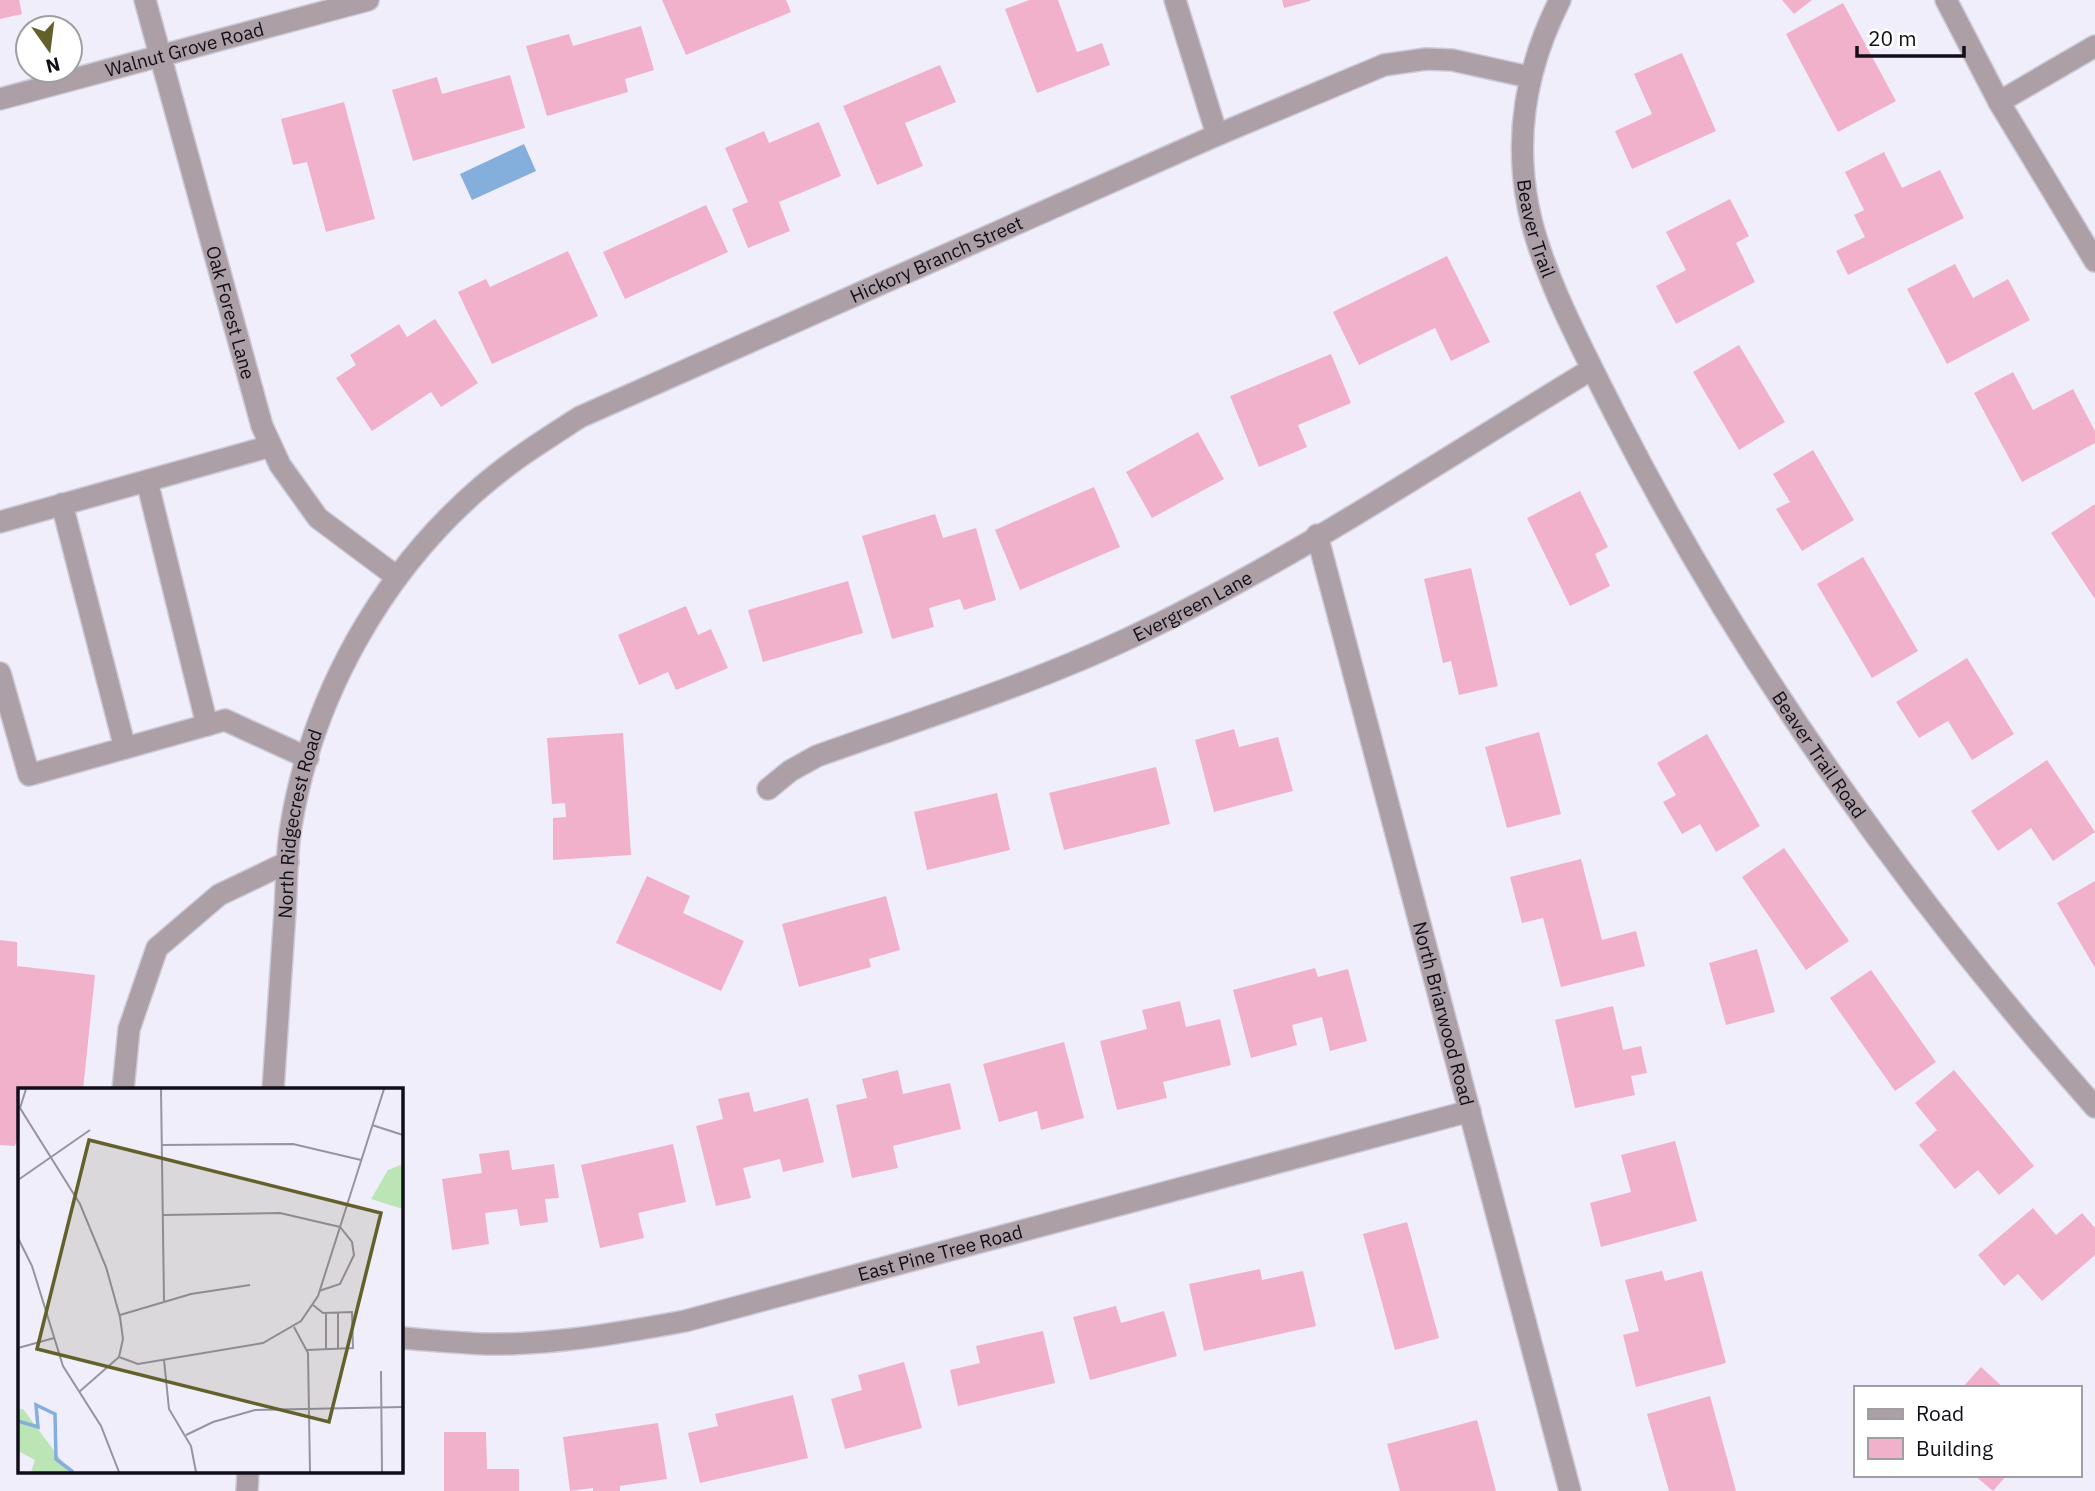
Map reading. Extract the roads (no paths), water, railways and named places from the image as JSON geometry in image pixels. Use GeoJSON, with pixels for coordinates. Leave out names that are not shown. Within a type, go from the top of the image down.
{"type":"FeatureCollection","features":[{"type":"Feature","properties":{"kind":"street","name":"Oak Forest Lane"},"geometry":{"type":"LineString","coordinates":[[145,0],[262,426],[280,465],[318,518],[397,577]]}},
{"type":"Feature","properties":{"kind":"street","name":"Walnut Grove Road"},"geometry":{"type":"LineString","coordinates":[[0,99],[368,0]]}},
{"type":"Feature","properties":{"kind":"street"},"geometry":{"type":"LineString","coordinates":[[1175,0],[1217,135]]}},
{"type":"Feature","properties":{"kind":"street","name":"Beaver Trail"},"geometry":{"type":"LineString","coordinates":[[1560,0],[1545,29],[1529,77],[1522,144],[1528,210],[1544,259],[1592,369]]}},
{"type":"Feature","properties":{"kind":"street"},"geometry":{"type":"LineString","coordinates":[[1946,0],[1999,102],[2095,261]]}},
{"type":"Feature","properties":{"kind":"street"},"geometry":{"type":"LineString","coordinates":[[1999,102],[2095,46]]}},
{"type":"Feature","properties":{"kind":"street","name":"Hickory Branch Street"},"geometry":{"type":"LineString","coordinates":[[397,577],[437,529],[481,487],[528,449],[580,417],[1217,135],[1384,65],[1426,59],[1452,60],[1529,77]]}},
{"type":"Feature","properties":{"kind":"street","name":"Evergreen Lane"},"geometry":{"type":"LineString","coordinates":[[768,789],[790,771],[817,756],[1040,675],[1145,631],[1256,572],[1592,369]]}},
{"type":"Feature","properties":{"kind":"street","name":"Beaver Trail Road"},"geometry":{"type":"LineString","coordinates":[[1592,369],[1652,486],[1764,669],[1851,799],[1957,942],[2095,1107]]}},
{"type":"Feature","properties":{"kind":"street"},"geometry":{"type":"LineString","coordinates":[[0,522],[271,446]]}},
{"type":"Feature","properties":{"kind":"street"},"geometry":{"type":"LineString","coordinates":[[147,481],[207,725]]}},
{"type":"Feature","properties":{"kind":"street"},"geometry":{"type":"LineString","coordinates":[[62,504],[125,748]]}},
{"type":"Feature","properties":{"kind":"street","name":"North Briarwood Road"},"geometry":{"type":"LineString","coordinates":[[1317,536],[1570,1491]]}},
{"type":"Feature","properties":{"kind":"street","name":"North Ridgecrest Road"},"geometry":{"type":"LineString","coordinates":[[273,1088],[290,827],[308,758],[331,694],[362,630],[397,577]]}},
{"type":"Feature","properties":{"kind":"street"},"geometry":{"type":"LineString","coordinates":[[0,673],[29,775],[225,720],[308,758]]}},
{"type":"Feature","properties":{"kind":"street"},"geometry":{"type":"LineString","coordinates":[[123,1088],[129,1029],[157,948],[219,895],[288,862]]}},
{"type":"Feature","properties":{"kind":"street","name":"East Pine Tree Road"},"geometry":{"type":"LineString","coordinates":[[402,1338],[487,1344],[528,1342],[608,1335],[685,1321],[1470,1111]]}},
{"type":"Feature","properties":{"kind":"water"},"geometry":{"type":"Polygon","coordinates":[[[524,144],[536,171],[472,200],[460,174],[524,144]]]}}]}
